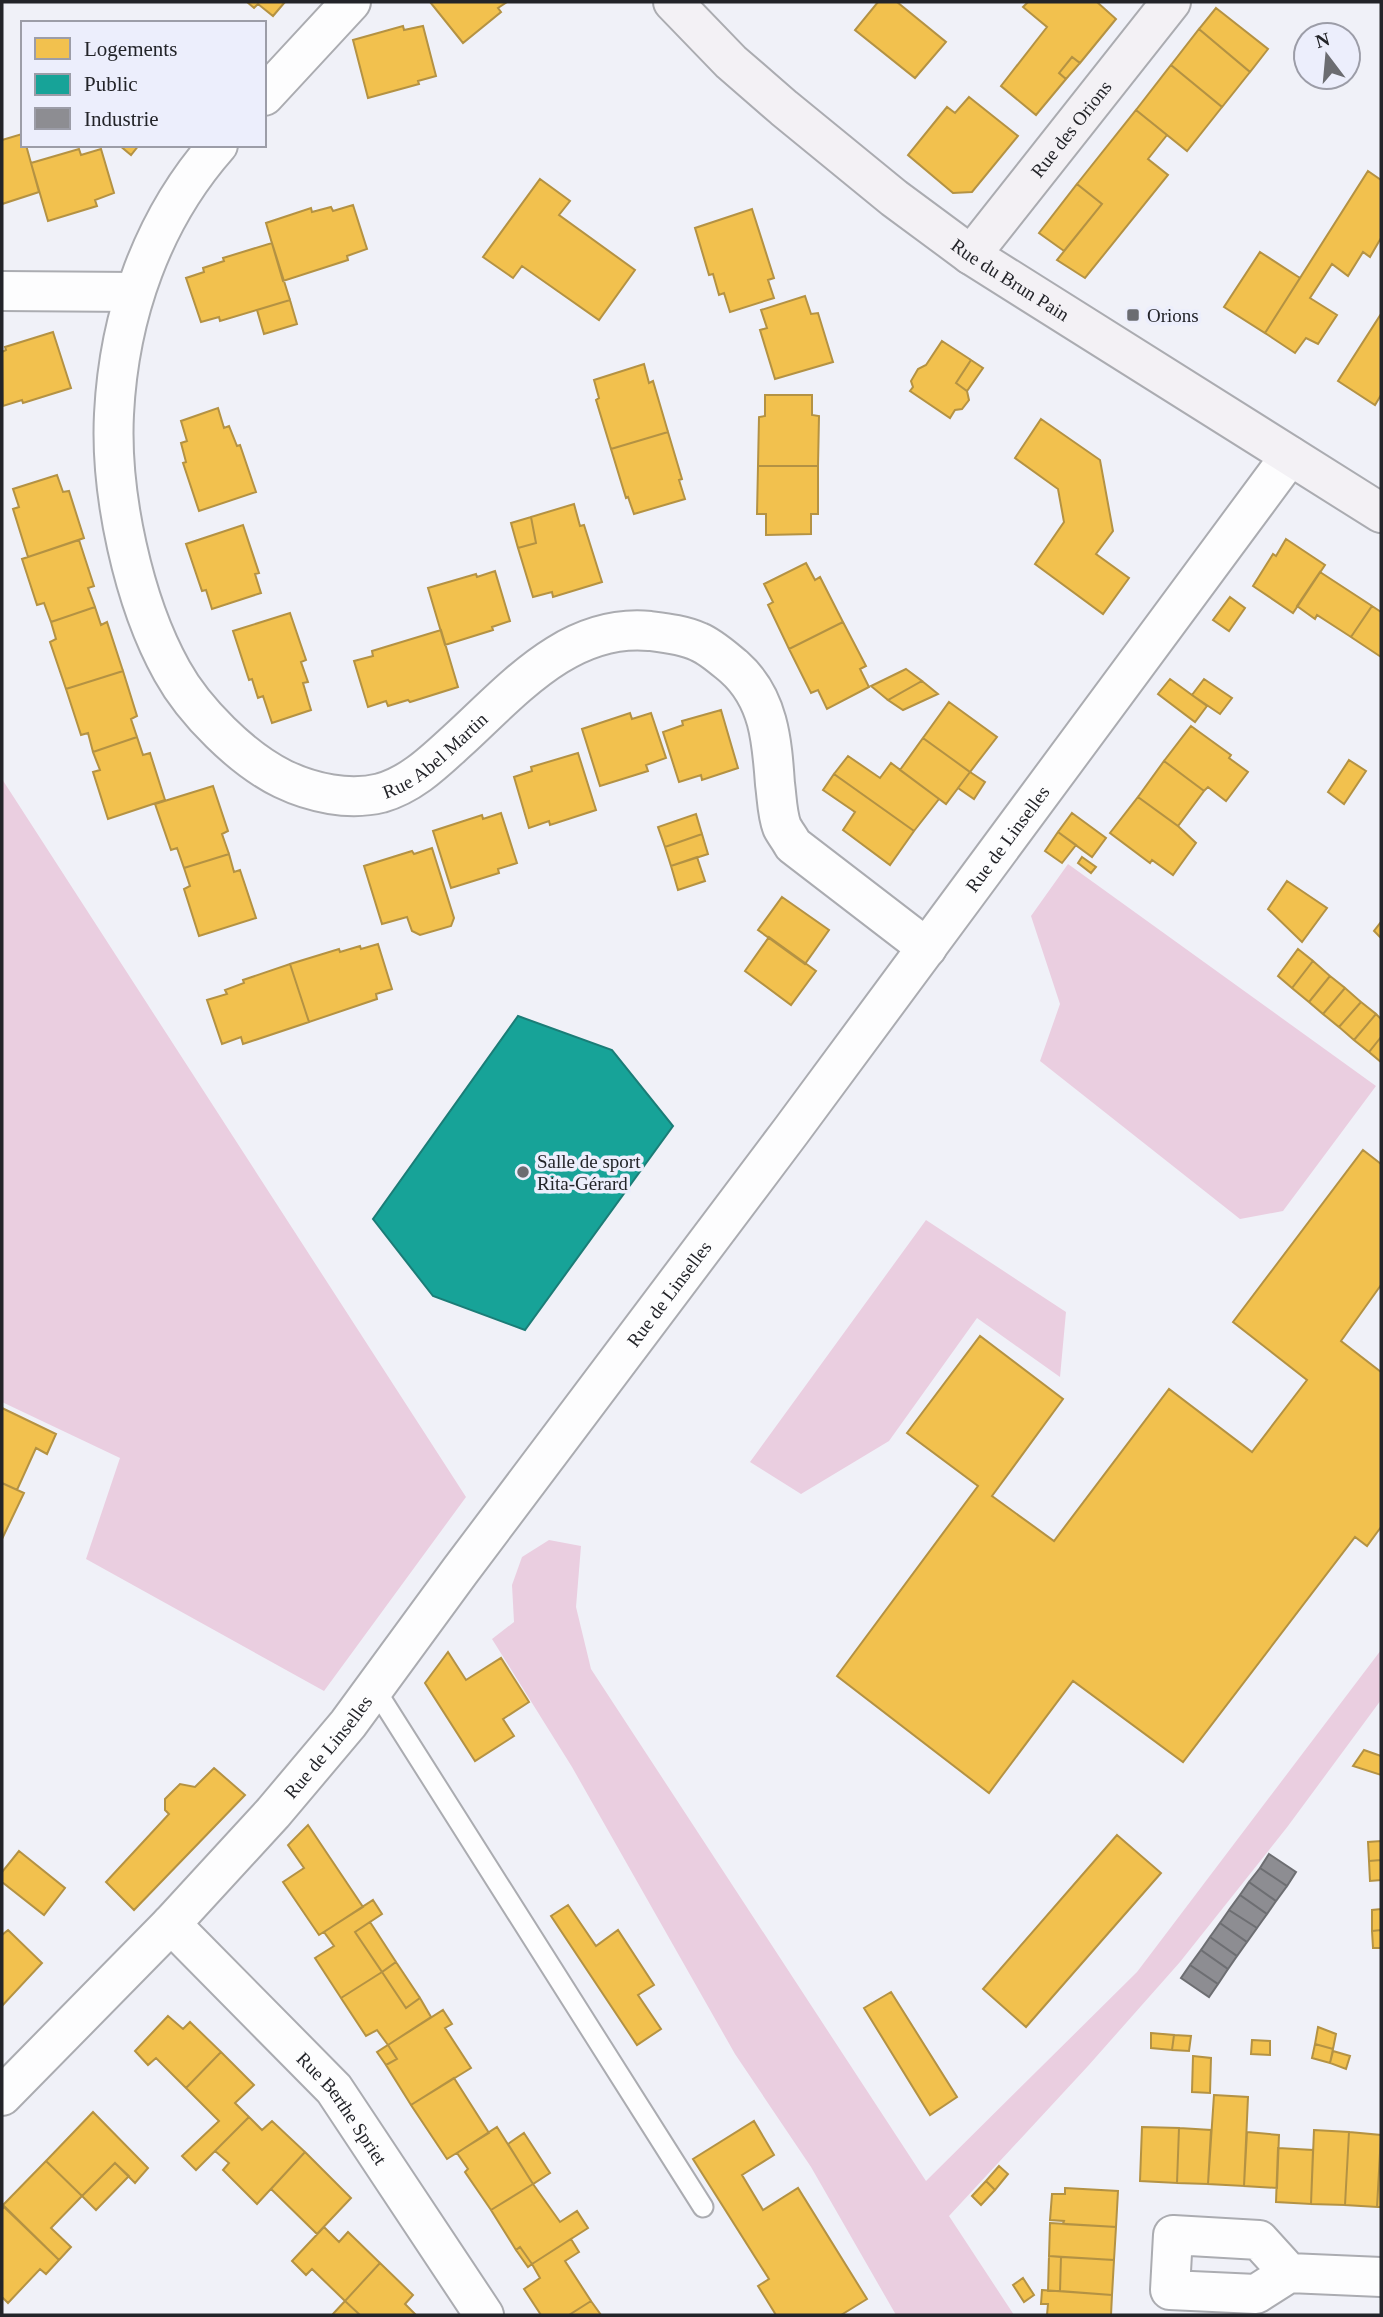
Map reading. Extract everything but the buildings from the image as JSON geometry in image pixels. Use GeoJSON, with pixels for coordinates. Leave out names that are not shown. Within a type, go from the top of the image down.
{"type":"FeatureCollection","features":[{"type":"Feature","properties":{"kind":"main road","name":"Rue du Brun Pain"},"geometry":{"type":"LineString","coordinates":[[673,2],[731,62],[784,108],[894,198],[971,255],[1381,513]]}},
{"type":"Feature","properties":{"kind":"main road","name":"Rue des Orions"},"geometry":{"type":"LineString","coordinates":[[971,255],[1171,2]]}},
{"type":"Feature","properties":{"kind":"street"},"geometry":{"type":"LineString","coordinates":[[266,94],[351,2]]}},
{"type":"Feature","properties":{"kind":"street","name":"Rue Abel Martin"},"geometry":{"type":"LineString","coordinates":[[216,147],[181,194],[146,262],[135,292],[125,325],[120,357],[114,427],[118,492],[124,531],[145,610],[173,673],[213,723],[245,756],[295,785],[314,791],[353,796],[380,793],[404,784],[427,768],[536,669],[580,642],[606,634],[636,630],[680,636],[700,642],[742,674],[757,695],[767,718],[782,829],[793,845],[927,948]]}},
{"type":"Feature","properties":{"kind":"street"},"geometry":{"type":"LineString","coordinates":[[2,291],[135,292]]}},
{"type":"Feature","properties":{"kind":"street","name":"Rue de Linselles"},"geometry":{"type":"LineString","coordinates":[[2,2096],[171,1924],[282,1803],[348,1724],[1290,456]]}},
{"type":"Feature","properties":{"kind":"street","name":"Rue Berthe Spriet"},"geometry":{"type":"LineString","coordinates":[[171,1924],[334,2089],[484,2315]]}},
{"type":"Feature","properties":{"kind":"street"},"geometry":{"type":"LineString","coordinates":[[1289,2273],[1381,2277]]}},
{"type":"Feature","properties":{"kind":"lane"},"geometry":{"type":"LineString","coordinates":[[374,1689],[703,2207]]}},
{"type":"Feature","properties":{"kind":"shaded area"},"geometry":{"type":"Polygon","coordinates":[[[2,779],[466,1497],[324,1691],[86,1559],[120,1458],[2,1402],[2,779]]]}},
{"type":"Feature","properties":{"kind":"shaded area"},"geometry":{"type":"Polygon","coordinates":[[[1068,864],[1376,1086],[1283,1211],[1240,1219],[1040,1061],[1060,1004],[1031,916],[1068,864]]]}},
{"type":"Feature","properties":{"kind":"shaded area"},"geometry":{"type":"Polygon","coordinates":[[[926,1220],[1066,1312],[1060,1377],[977,1318],[889,1441],[801,1494],[750,1462],[926,1220]]]}},
{"type":"Feature","properties":{"kind":"shaded area"},"geometry":{"type":"Polygon","coordinates":[[[549,1540],[581,1546],[576,1607],[591,1669],[926,2181],[1137,1972],[1381,1650],[1381,1700],[1288,1826],[1180,1962],[949,2216],[1014,2315],[896,2315],[811,2167],[735,2054],[572,1767],[492,1639],[514,1622],[512,1585],[522,1557],[549,1540]]]}},
{"type":"Feature","properties":{"kind":"place","name":"Orions"},"geometry":{"type":"Point","coordinates":[1133,315]}},
{"type":"Feature","properties":{"kind":"place","name":"Salle de sport Rita-Gérard"},"geometry":{"type":"Point","coordinates":[523,1172]}}]}
